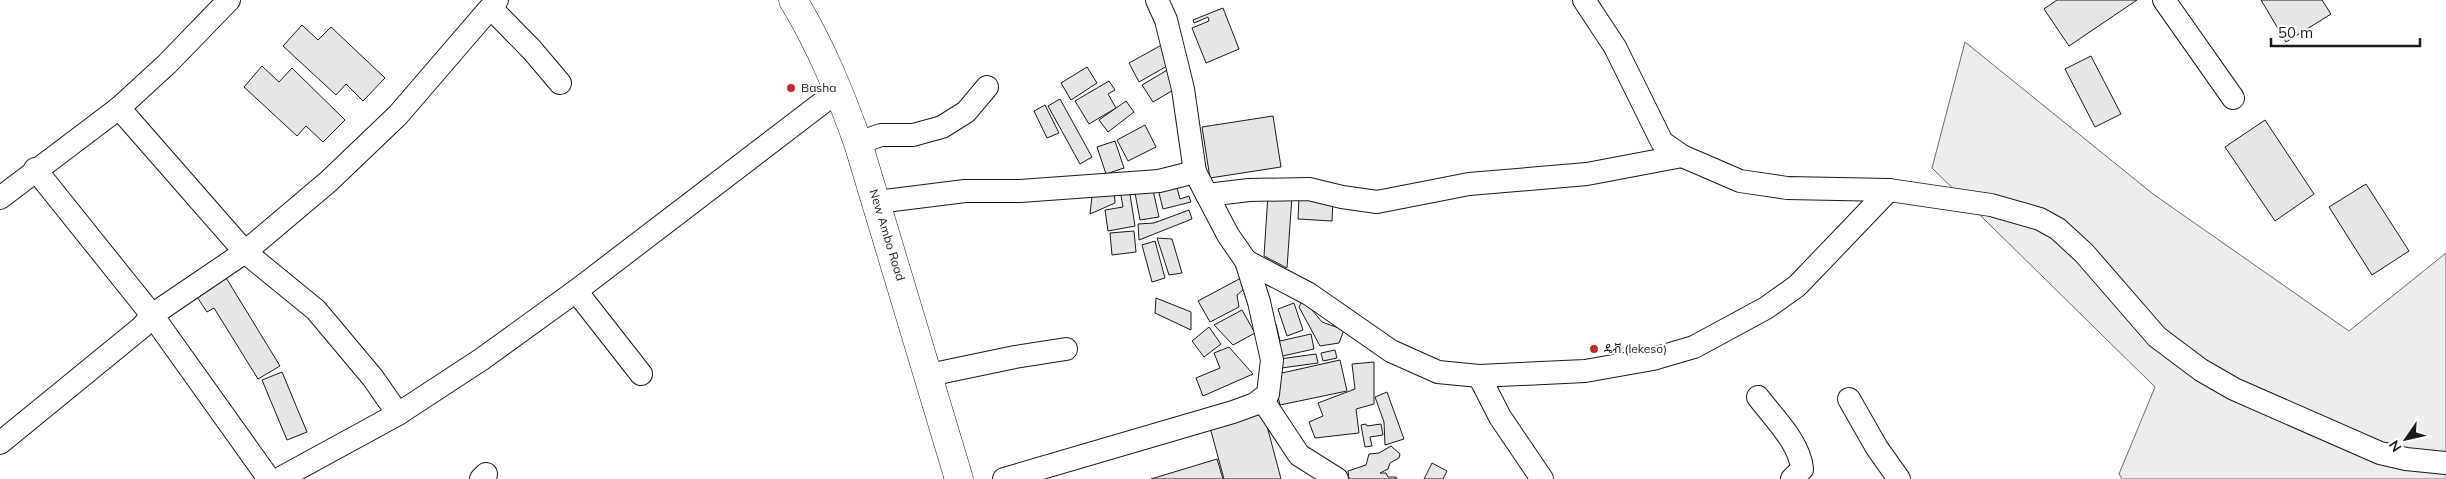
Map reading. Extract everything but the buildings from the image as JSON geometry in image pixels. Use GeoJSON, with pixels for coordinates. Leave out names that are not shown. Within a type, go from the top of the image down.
{"type":"FeatureCollection","features":[{"type":"Feature","properties":{"kind":"main road","name":"New Ambo Road"},"geometry":{"type":"LineString","coordinates":[[793,0],[812,30],[839,90],[858,143],[960,479]]}},
{"type":"Feature","properties":{"kind":"street"},"geometry":{"type":"LineString","coordinates":[[0,198],[119,108],[167,64],[229,0]]}},
{"type":"Feature","properties":{"kind":"street"},"geometry":{"type":"LineString","coordinates":[[1004,479],[1232,412],[1262,399],[1268,394],[1272,360],[1260,302],[1246,261],[1228,235],[1195,172],[1183,90],[1166,20],[1157,0]]}},
{"type":"Feature","properties":{"kind":"street"},"geometry":{"type":"LineString","coordinates":[[1584,0],[1615,47],[1662,142],[1682,156],[1740,181],[1787,188],[1889,190],[1991,205],[2040,219],[2058,229],[2084,253],[2157,337],[2201,370],[2234,389],[2380,453],[2406,459],[2446,463]]}},
{"type":"Feature","properties":{"kind":"street"},"geometry":{"type":"LineString","coordinates":[[2164,0],[2233,98]]}},
{"type":"Feature","properties":{"kind":"street"},"geometry":{"type":"LineString","coordinates":[[0,443],[142,327],[152,315],[245,252],[329,181],[398,115],[494,4],[560,83]]}},
{"type":"Feature","properties":{"kind":"street"},"geometry":{"type":"LineString","coordinates":[[858,143],[881,135],[913,135],[942,127],[966,112],[987,87]]}},
{"type":"Feature","properties":{"kind":"street"},"geometry":{"type":"LineString","coordinates":[[290,477],[398,414],[482,359],[576,292],[839,90]]}},
{"type":"Feature","properties":{"kind":"street"},"geometry":{"type":"LineString","coordinates":[[119,108],[245,252],[316,310],[373,378],[398,414]]}},
{"type":"Feature","properties":{"kind":"street"},"geometry":{"type":"LineString","coordinates":[[1207,195],[1249,190],[1309,189],[1342,197],[1377,202],[1469,184],[1587,174],[1682,156]]}},
{"type":"Feature","properties":{"kind":"street"},"geometry":{"type":"LineString","coordinates":[[35,170],[152,315],[269,479]]}},
{"type":"Feature","properties":{"kind":"street"},"geometry":{"type":"LineString","coordinates":[[877,202],[965,191],[1020,191],[1159,181],[1195,172]]}},
{"type":"Feature","properties":{"kind":"street"},"geometry":{"type":"LineString","coordinates":[[1246,261],[1309,294],[1391,352],[1438,372],[1478,376],[1585,371],[1653,359],[1694,347],[1766,308],[1796,286],[1889,190]]}},
{"type":"Feature","properties":{"kind":"street"},"geometry":{"type":"LineString","coordinates":[[576,292],[641,374]]}},
{"type":"Feature","properties":{"kind":"street"},"geometry":{"type":"LineString","coordinates":[[929,375],[1015,357],[1066,350]]}},
{"type":"Feature","properties":{"kind":"street"},"geometry":{"type":"LineString","coordinates":[[1478,376],[1500,417],[1542,479]]}},
{"type":"Feature","properties":{"kind":"street"},"geometry":{"type":"LineString","coordinates":[[1758,397],[1788,437],[1802,460],[1802,470],[1792,479]]}},
{"type":"Feature","properties":{"kind":"street"},"geometry":{"type":"LineString","coordinates":[[1262,399],[1299,455],[1336,479]]}},
{"type":"Feature","properties":{"kind":"street"},"geometry":{"type":"LineString","coordinates":[[1849,399],[1877,448],[1899,479]]}},
{"type":"Feature","properties":{"kind":"shaded area"},"geometry":{"type":"Polygon","coordinates":[[[1965,42],[2153,194],[2349,331],[2446,253],[2446,479],[2122,479],[2119,474],[2155,387],[1932,168],[1965,42]]]}},
{"type":"Feature","properties":{"kind":"place","name":"Basha"},"geometry":{"type":"Point","coordinates":[791,88]}},
{"type":"Feature","properties":{"kind":"place","name":"ዴቭ (lekeso)"},"geometry":{"type":"Point","coordinates":[1594,349]}}]}
